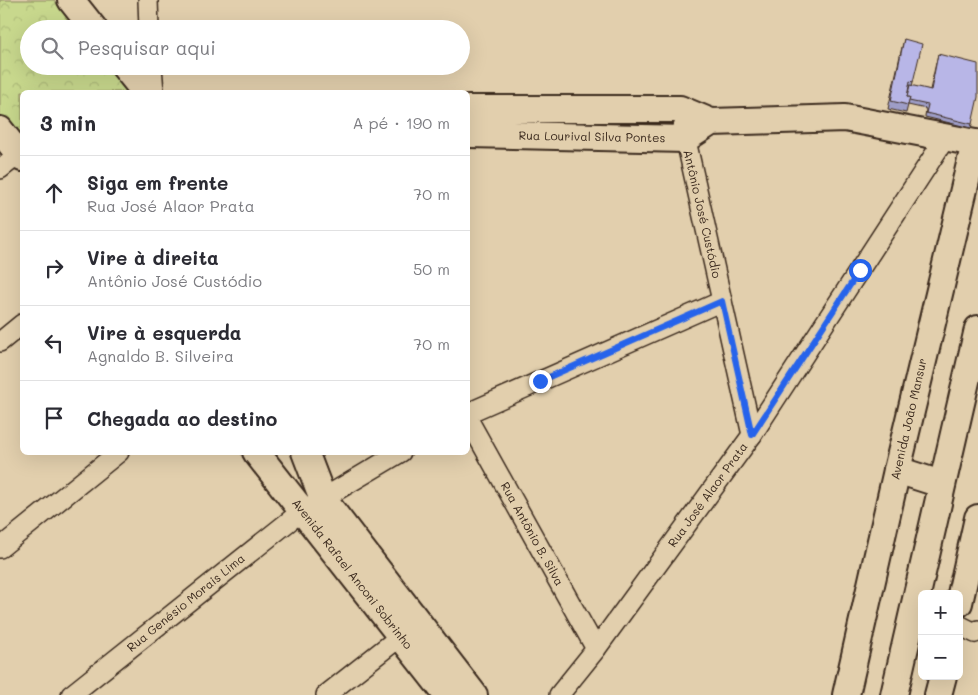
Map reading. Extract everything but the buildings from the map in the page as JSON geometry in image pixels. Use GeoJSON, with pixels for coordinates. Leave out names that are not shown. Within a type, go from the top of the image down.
{"type":"FeatureCollection","features":[{"type":"Feature","properties":{"kind":"street"},"geometry":{"type":"LineString","coordinates":[[71,0],[87,20]]}},
{"type":"Feature","properties":{"kind":"street"},"geometry":{"type":"LineString","coordinates":[[148,0],[149,20]]}},
{"type":"Feature","properties":{"kind":"street"},"geometry":{"type":"LineString","coordinates":[[131,75],[143,90]]}},
{"type":"Feature","properties":{"kind":"street"},"geometry":{"type":"LineString","coordinates":[[153,75],[154,90]]}},
{"type":"Feature","properties":{"kind":"street"},"geometry":{"type":"LineString","coordinates":[[470,109],[680,109],[711,122],[844,118],[977,143]]}},
{"type":"Feature","properties":{"kind":"street","name":"Antônio José Custódio"},"geometry":{"type":"LineString","coordinates":[[680,109],[685,139],[752,435]]}},
{"type":"Feature","properties":{"kind":"street"},"geometry":{"type":"LineString","coordinates":[[685,139],[711,122]]}},
{"type":"Feature","properties":{"kind":"street"},"geometry":{"type":"LineString","coordinates":[[0,130],[14,160]]}},
{"type":"Feature","properties":{"kind":"street","name":"Rua Lourival Silva Pontes"},"geometry":{"type":"LineString","coordinates":[[470,134],[685,139]]}},
{"type":"Feature","properties":{"kind":"street","name":"Rua José Alaor Prata"},"geometry":{"type":"LineString","coordinates":[[559,695],[596,649],[752,435],[946,137]]}},
{"type":"Feature","properties":{"kind":"street","name":"Avenida João Mansur"},"geometry":{"type":"LineString","coordinates":[[846,695],[897,470],[977,143]]}},
{"type":"Feature","properties":{"kind":"street"},"geometry":{"type":"LineString","coordinates":[[470,413],[722,301]]}},
{"type":"Feature","properties":{"kind":"street"},"geometry":{"type":"LineString","coordinates":[[0,342],[20,326]]}},
{"type":"Feature","properties":{"kind":"street"},"geometry":{"type":"LineString","coordinates":[[894,695],[978,329]]}},
{"type":"Feature","properties":{"kind":"street","name":"Rua Antônio B. Silva"},"geometry":{"type":"LineString","coordinates":[[470,423],[596,649]]}},
{"type":"Feature","properties":{"kind":"street"},"geometry":{"type":"LineString","coordinates":[[0,548],[115,455]]}},
{"type":"Feature","properties":{"kind":"street","name":"Avenida Rafael Anconi Sobrinho"},"geometry":{"type":"LineString","coordinates":[[259,455],[308,505],[409,630],[474,695]]}},
{"type":"Feature","properties":{"kind":"street"},"geometry":{"type":"LineString","coordinates":[[281,455],[308,505]]}},
{"type":"Feature","properties":{"kind":"street"},"geometry":{"type":"LineString","coordinates":[[305,455],[308,505]]}},
{"type":"Feature","properties":{"kind":"street","name":"Rua Genésio Morais Lima"},"geometry":{"type":"LineString","coordinates":[[71,695],[308,505],[396,455]]}},
{"type":"Feature","properties":{"kind":"street"},"geometry":{"type":"LineString","coordinates":[[897,470],[942,484]]}},
{"type":"Feature","properties":{"kind":"street"},"geometry":{"type":"LineString","coordinates":[[962,590],[978,518]]}},
{"type":"Feature","properties":{"kind":"street"},"geometry":{"type":"LineString","coordinates":[[326,695],[409,630]]}},
{"type":"Feature","properties":{"kind":"street","name":"Avenida Rafael Anconi Sobrinho"},"geometry":{"type":"LineString","coordinates":[[409,630],[447,695]]}},
{"type":"Feature","properties":{"kind":"street"},"geometry":{"type":"LineString","coordinates":[[938,695],[942,680]]}},
{"type":"Feature","properties":{"kind":"green space"},"geometry":{"type":"Polygon","coordinates":[[[0,0],[54,0],[70,20],[20,20],[20,75],[114,75],[126,90],[20,90],[20,144],[0,118],[0,0]]]}},
{"type":"Feature","properties":{"kind":"route"},"geometry":{"type":"LineString","coordinates":[[540,381],[722,301],[752,435],[860,270]]}}]}
